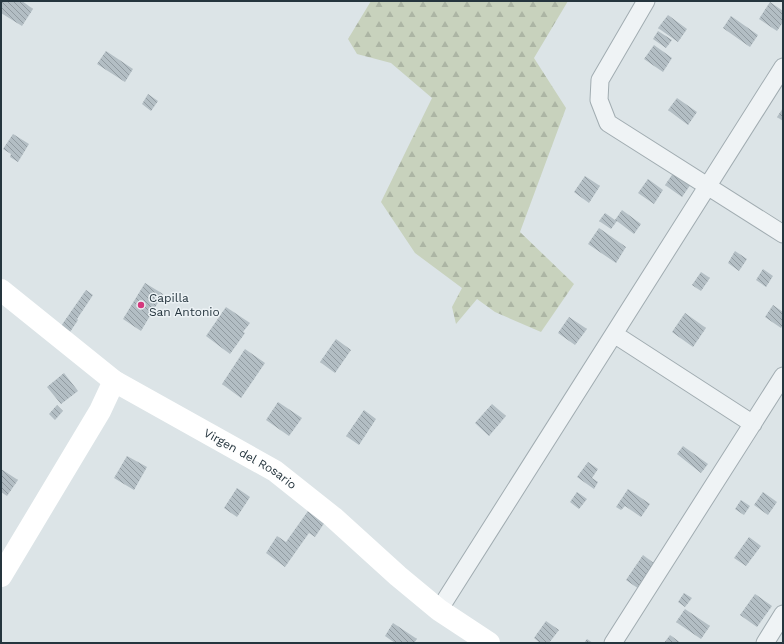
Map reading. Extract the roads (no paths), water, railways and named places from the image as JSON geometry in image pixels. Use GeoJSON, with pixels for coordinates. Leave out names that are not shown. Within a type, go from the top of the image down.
{"type":"FeatureCollection","features":[{"type":"Feature","properties":{"kind":"street"},"geometry":{"type":"LineString","coordinates":[[646,1],[600,80],[598,100],[608,123],[783,234]]}},
{"type":"Feature","properties":{"kind":"street"},"geometry":{"type":"LineString","coordinates":[[439,610],[783,67]]}},
{"type":"Feature","properties":{"kind":"street","name":"Virgen del Rosario"},"geometry":{"type":"LineString","coordinates":[[1,290],[114,381],[275,471],[334,517],[398,576],[439,610],[489,643]]}},
{"type":"Feature","properties":{"kind":"street"},"geometry":{"type":"LineString","coordinates":[[614,334],[753,424]]}},
{"type":"Feature","properties":{"kind":"street"},"geometry":{"type":"LineString","coordinates":[[613,643],[783,376]]}},
{"type":"Feature","properties":{"kind":"street"},"geometry":{"type":"LineString","coordinates":[[1,576],[100,411],[114,381]]}},
{"type":"Feature","properties":{"kind":"street"},"geometry":{"type":"LineString","coordinates":[[765,643],[783,614]]}},
{"type":"Feature","properties":{"kind":"place","name":"Capilla San Antonio"},"geometry":{"type":"Point","coordinates":[141,305]}}]}
